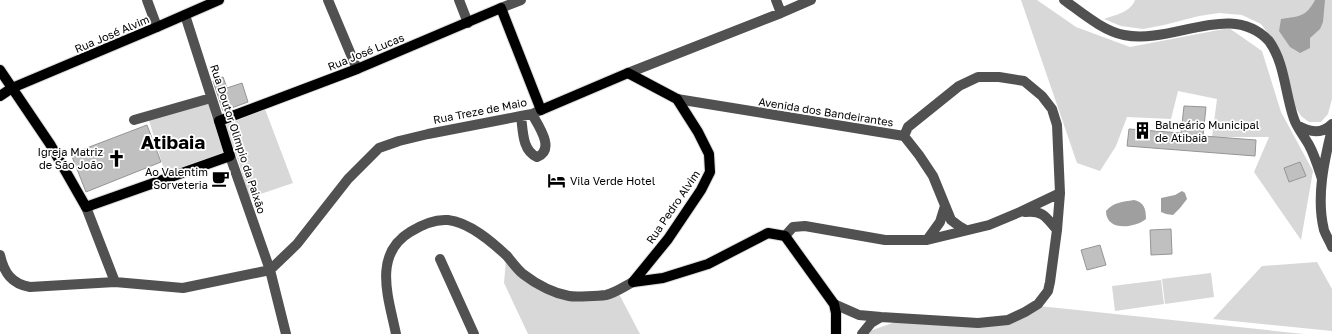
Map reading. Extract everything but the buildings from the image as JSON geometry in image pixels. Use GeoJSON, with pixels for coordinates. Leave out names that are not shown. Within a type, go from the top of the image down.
{"type":"FeatureCollection","features":[{"type":"Feature","properties":{"kind":"main road","name":"Rua José Alvim"},"geometry":{"type":"LineString","coordinates":[[0,96],[12,88],[219,0]]}},
{"type":"Feature","properties":{"kind":"main road","name":"Rua José Lucas"},"geometry":{"type":"LineString","coordinates":[[219,121],[357,69],[501,8]]}},
{"type":"Feature","properties":{"kind":"main road"},"geometry":{"type":"LineString","coordinates":[[501,8],[537,112]]}},
{"type":"Feature","properties":{"kind":"main road"},"geometry":{"type":"LineString","coordinates":[[0,70],[50,144],[86,207],[230,156]]}},
{"type":"Feature","properties":{"kind":"main road","name":"Rua Treze de Maio"},"geometry":{"type":"LineString","coordinates":[[537,112],[628,73]]}},
{"type":"Feature","properties":{"kind":"main road","name":"Avenida dos Bandeirantes"},"geometry":{"type":"LineString","coordinates":[[628,73],[677,99]]}},
{"type":"Feature","properties":{"kind":"main road","name":"Rua Pedro Alvim"},"geometry":{"type":"LineString","coordinates":[[633,282],[668,239],[701,190],[710,172],[709,154],[698,132],[677,99]]}},
{"type":"Feature","properties":{"kind":"main road","name":"Rua Doutor Olimpio da Paixão"},"geometry":{"type":"LineString","coordinates":[[219,121],[230,156]]}},
{"type":"Feature","properties":{"kind":"main road"},"geometry":{"type":"LineString","coordinates":[[633,282],[663,278],[708,264],[768,233],[778,233],[785,236],[834,304],[836,313],[836,334]]}},
{"type":"Feature","properties":{"kind":"street"},"geometry":{"type":"LineString","coordinates":[[147,0],[157,27]]}},
{"type":"Feature","properties":{"kind":"street"},"geometry":{"type":"LineString","coordinates":[[328,0],[357,69]]}},
{"type":"Feature","properties":{"kind":"street"},"geometry":{"type":"LineString","coordinates":[[459,0],[468,23]]}},
{"type":"Feature","properties":{"kind":"street","name":"Rua José Lucas"},"geometry":{"type":"LineString","coordinates":[[501,8],[521,0]]}},
{"type":"Feature","properties":{"kind":"street"},"geometry":{"type":"LineString","coordinates":[[776,0],[781,13]]}},
{"type":"Feature","properties":{"kind":"street","name":"Rua Treze de Maio"},"geometry":{"type":"LineString","coordinates":[[628,73],[811,0]]}},
{"type":"Feature","properties":{"kind":"street"},"geometry":{"type":"LineString","coordinates":[[1064,0],[1108,29],[1124,35],[1143,36],[1168,32],[1218,19],[1239,20],[1258,29],[1269,42],[1278,59],[1295,124],[1316,159],[1322,179]]}},
{"type":"Feature","properties":{"kind":"street","name":"Rua Doutor Olimpio da Paixão"},"geometry":{"type":"LineString","coordinates":[[185,15],[219,121]]}},
{"type":"Feature","properties":{"kind":"street","name":"Avenida dos Bandeirantes"},"geometry":{"type":"LineString","coordinates":[[677,99],[904,136],[908,127],[959,86],[978,77],[999,77],[1024,81],[1042,96],[1052,109],[1058,125],[1060,193],[1050,282],[1048,290],[1038,304],[1008,320],[978,323],[859,315],[834,304]]}},
{"type":"Feature","properties":{"kind":"street"},"geometry":{"type":"LineString","coordinates":[[134,120],[211,98]]}},
{"type":"Feature","properties":{"kind":"street"},"geometry":{"type":"LineString","coordinates":[[521,116],[525,145],[528,151],[537,157],[542,156],[545,152],[546,143],[537,112]]}},
{"type":"Feature","properties":{"kind":"street","name":"Rua Treze de Maio"},"geometry":{"type":"LineString","coordinates":[[270,270],[297,244],[348,179],[379,148],[399,141],[428,134],[537,112]]}},
{"type":"Feature","properties":{"kind":"street"},"geometry":{"type":"LineString","coordinates":[[1295,124],[1308,131],[1323,130],[1332,124]]}},
{"type":"Feature","properties":{"kind":"street"},"geometry":{"type":"LineString","coordinates":[[1331,243],[1324,231],[1321,195],[1322,179],[1332,129]]}},
{"type":"Feature","properties":{"kind":"street"},"geometry":{"type":"LineString","coordinates":[[904,136],[933,176],[951,220],[966,230]]}},
{"type":"Feature","properties":{"kind":"street","name":"Rua Doutor Olimpio da Paixão"},"geometry":{"type":"LineString","coordinates":[[230,156],[270,270],[286,334]]}},
{"type":"Feature","properties":{"kind":"street"},"geometry":{"type":"LineString","coordinates":[[785,236],[793,227],[805,226],[885,240],[927,240],[989,224],[1020,212],[1060,193]]}},
{"type":"Feature","properties":{"kind":"street"},"geometry":{"type":"LineString","coordinates":[[927,240],[940,222],[945,206]]}},
{"type":"Feature","properties":{"kind":"street"},"geometry":{"type":"LineString","coordinates":[[86,207],[115,282]]}},
{"type":"Feature","properties":{"kind":"street"},"geometry":{"type":"LineString","coordinates":[[1020,212],[1033,211],[1040,213],[1046,217],[1057,230]]}},
{"type":"Feature","properties":{"kind":"street"},"geometry":{"type":"LineString","coordinates":[[396,334],[386,283],[387,260],[395,246],[408,233],[425,223],[447,220],[465,226],[487,238],[522,273],[546,288],[570,296],[606,295],[633,282]]}},
{"type":"Feature","properties":{"kind":"street"},"geometry":{"type":"LineString","coordinates":[[0,255],[2,264],[14,281],[21,286],[30,287],[115,282],[183,288],[270,270]]}},
{"type":"Feature","properties":{"kind":"street"},"geometry":{"type":"LineString","coordinates":[[440,259],[474,334]]}},
{"type":"Feature","properties":{"kind":"street"},"geometry":{"type":"LineString","coordinates":[[854,334],[881,317]]}},
{"type":"Feature","properties":{"kind":"street"},"geometry":{"type":"LineString","coordinates":[[862,334],[870,323]]}},
{"type":"Feature","properties":{"kind":"shaded area"},"geometry":{"type":"Polygon","coordinates":[[[1021,0],[1037,0],[1076,27],[1130,47],[1229,28],[1262,51],[1281,112],[1313,171],[1301,240],[1254,172],[1269,137],[1212,137],[1217,99],[1178,91],[1171,119],[1127,117],[1116,146],[1100,171],[1077,163],[1021,0]]]}},
{"type":"Feature","properties":{"kind":"shaded area"},"geometry":{"type":"Polygon","coordinates":[[[1135,0],[1332,0],[1332,99],[1328,114],[1321,122],[1309,122],[1301,116],[1294,105],[1288,75],[1279,48],[1261,24],[1242,15],[1219,13],[1143,29],[1121,26],[1104,19],[1126,10],[1135,0]]]}},
{"type":"Feature","properties":{"kind":"shaded area"},"geometry":{"type":"Polygon","coordinates":[[[1315,0],[1325,0],[1323,22],[1320,29],[1310,38],[1310,48],[1300,53],[1290,47],[1279,31],[1281,19],[1302,15],[1309,10],[1315,0]]]}},
{"type":"Feature","properties":{"kind":"shaded area"},"geometry":{"type":"Polygon","coordinates":[[[209,102],[211,114],[224,153],[165,173],[148,117],[209,102]]]}},
{"type":"Feature","properties":{"kind":"shaded area"},"geometry":{"type":"Polygon","coordinates":[[[265,109],[293,183],[249,198],[239,163],[224,126],[265,109]]]}},
{"type":"Feature","properties":{"kind":"shaded area"},"geometry":{"type":"Polygon","coordinates":[[[1182,191],[1185,193],[1187,199],[1173,215],[1161,212],[1161,198],[1175,195],[1182,191]]]}},
{"type":"Feature","properties":{"kind":"shaded area"},"geometry":{"type":"Polygon","coordinates":[[[1134,200],[1140,202],[1144,206],[1146,219],[1129,226],[1122,226],[1116,225],[1107,218],[1106,211],[1112,206],[1118,203],[1134,200]]]}},
{"type":"Feature","properties":{"kind":"shaded area"},"geometry":{"type":"Polygon","coordinates":[[[506,260],[521,277],[543,293],[569,300],[619,294],[640,334],[528,334],[504,283],[506,260]]]}},
{"type":"Feature","properties":{"kind":"shaded area"},"geometry":{"type":"Polygon","coordinates":[[[1317,262],[1332,289],[1332,331],[1213,319],[1262,266],[1317,262]]]}},
{"type":"Feature","properties":{"kind":"shaded area"},"geometry":{"type":"Polygon","coordinates":[[[1211,273],[1214,297],[1165,304],[1162,279],[1211,273]]]}},
{"type":"Feature","properties":{"kind":"shaded area"},"geometry":{"type":"Polygon","coordinates":[[[1161,280],[1164,304],[1115,311],[1112,286],[1161,280]]]}},
{"type":"Feature","properties":{"kind":"shaded area"},"geometry":{"type":"Polygon","coordinates":[[[1039,306],[1304,334],[864,333],[904,319],[977,324],[1039,306]]]}},
{"type":"Feature","properties":{"kind":"place","name":"Balneário Municipal de Atibaia"},"geometry":{"type":"Point","coordinates":[1142,131]}},
{"type":"Feature","properties":{"kind":"place","name":"Igreja Matriz de São João"},"geometry":{"type":"Point","coordinates":[116,158]}},
{"type":"Feature","properties":{"kind":"place","name":"Ao Valentim Sorveteria"},"geometry":{"type":"Point","coordinates":[221,178]}},
{"type":"Feature","properties":{"kind":"place","name":"Vila Verde Hotel"},"geometry":{"type":"Point","coordinates":[557,181]}},
{"type":"Feature","properties":{"kind":"district","name":"Atibaia"},"geometry":{"type":"Point","coordinates":[173,142]}}]}
